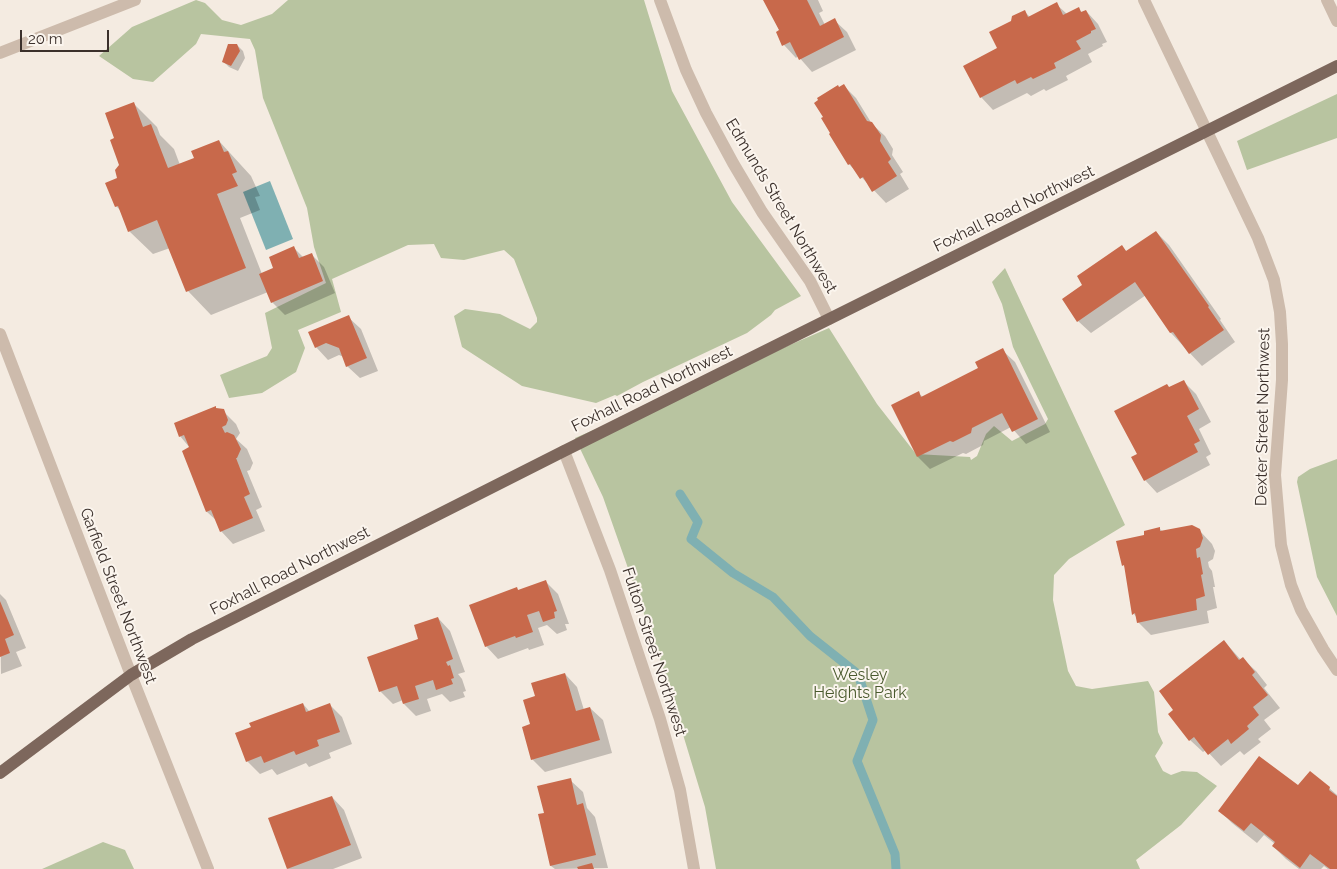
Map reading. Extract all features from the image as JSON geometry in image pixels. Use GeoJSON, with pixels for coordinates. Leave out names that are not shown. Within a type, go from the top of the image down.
{"type":"FeatureCollection","features":[{"type":"Feature","properties":{"kind":"main road","name":"Foxhall Road Northwest"},"geometry":{"type":"LineString","coordinates":[[0,773],[131,675],[232,617],[1337,66]]}},
{"type":"Feature","properties":{"kind":"street"},"geometry":{"type":"LineString","coordinates":[[0,53],[135,0]]}},
{"type":"Feature","properties":{"kind":"street","name":"Edmunds Street Northwest"},"geometry":{"type":"LineString","coordinates":[[660,0],[686,70],[706,113],[762,212],[810,281],[830,319]]}},
{"type":"Feature","properties":{"kind":"street","name":"Dexter Street Northwest"},"geometry":{"type":"LineString","coordinates":[[1144,0],[1208,130],[1258,238],[1274,280],[1280,312],[1282,344],[1282,380],[1275,475],[1281,546],[1291,585],[1301,610],[1337,670]]}},
{"type":"Feature","properties":{"kind":"street"},"geometry":{"type":"LineString","coordinates":[[1327,0],[1337,20]]}},
{"type":"Feature","properties":{"kind":"street","name":"Garfield Street Northwest"},"geometry":{"type":"LineString","coordinates":[[0,334],[208,869]]}},
{"type":"Feature","properties":{"kind":"street","name":"Fulton Street Northwest"},"geometry":{"type":"LineString","coordinates":[[564,451],[610,570],[660,719],[680,790],[694,869]]}},
{"type":"Feature","properties":{"kind":"green space"},"geometry":{"type":"Polygon","coordinates":[[[196,0],[205,3],[222,20],[241,25],[272,14],[288,0],[644,0],[672,91],[732,202],[801,296],[775,310],[747,333],[617,396],[615,395],[596,403],[522,386],[462,347],[454,316],[465,309],[500,314],[530,329],[537,322],[514,259],[504,250],[464,260],[441,258],[434,244],[408,245],[332,279],[341,312],[298,330],[305,348],[296,372],[262,393],[229,398],[220,375],[267,356],[272,348],[265,313],[326,283],[314,247],[307,208],[263,98],[255,50],[250,39],[201,34],[196,44],[153,82],[133,79],[99,56],[132,27],[196,0]]]}},
{"type":"Feature","properties":{"kind":"green space"},"geometry":{"type":"Polygon","coordinates":[[[1337,94],[1337,138],[1247,170],[1237,141],[1337,94]]]}},
{"type":"Feature","properties":{"kind":"green space","name":"Wesley Heights Park"},"geometry":{"type":"Polygon","coordinates":[[[1005,268],[1125,525],[1069,559],[1054,575],[1053,600],[1068,671],[1076,686],[1092,689],[1148,681],[1154,692],[1158,732],[1163,743],[1155,756],[1163,771],[1171,775],[1182,771],[1197,772],[1217,786],[1181,825],[1136,860],[1140,869],[716,869],[705,807],[661,662],[603,497],[575,438],[829,328],[877,404],[916,454],[970,457],[971,460],[977,456],[986,434],[994,426],[1012,441],[1045,424],[1048,419],[1013,347],[1002,304],[992,282],[1005,268]]]}},
{"type":"Feature","properties":{"kind":"green space"},"geometry":{"type":"Polygon","coordinates":[[[1337,459],[1337,616],[1317,577],[1297,482],[1298,477],[1310,469],[1337,459]]]}},
{"type":"Feature","properties":{"kind":"green space"},"geometry":{"type":"Polygon","coordinates":[[[103,842],[125,850],[134,869],[42,869],[103,842]]]}},
{"type":"Feature","properties":{"kind":"water"},"geometry":{"type":"Polygon","coordinates":[[[270,181],[293,239],[266,250],[243,192],[270,181]]]}},
{"type":"Feature","properties":{"kind":"building"},"geometry":{"type":"Polygon","coordinates":[[[763,0],[807,0],[820,26],[835,18],[844,37],[799,60],[790,42],[782,46],[776,32],[779,30],[763,0]]]}},
{"type":"Feature","properties":{"kind":"building"},"geometry":{"type":"Polygon","coordinates":[[[1057,2],[1063,15],[1079,7],[1081,12],[1086,10],[1096,29],[1076,41],[1081,49],[1054,63],[1056,68],[1017,84],[1015,80],[980,98],[963,66],[997,48],[989,32],[1011,21],[1012,16],[1025,10],[1028,17],[1057,2]]]}},
{"type":"Feature","properties":{"kind":"building"},"geometry":{"type":"Polygon","coordinates":[[[228,44],[237,44],[240,51],[231,66],[222,62],[228,44]]]}},
{"type":"Feature","properties":{"kind":"building"},"geometry":{"type":"Polygon","coordinates":[[[844,84],[867,121],[872,122],[881,135],[880,141],[891,159],[888,162],[897,176],[872,192],[863,177],[860,179],[850,164],[848,165],[829,134],[821,118],[823,117],[814,103],[818,100],[817,98],[838,85],[839,87],[844,84]]]}},
{"type":"Feature","properties":{"kind":"building"},"geometry":{"type":"Polygon","coordinates":[[[134,102],[143,127],[151,124],[168,168],[194,158],[191,151],[219,140],[224,152],[228,151],[237,172],[232,174],[238,186],[217,194],[246,268],[186,292],[157,220],[128,232],[118,206],[115,207],[105,183],[117,178],[115,170],[119,165],[110,140],[114,138],[105,113],[134,102]]]}},
{"type":"Feature","properties":{"kind":"building"},"geometry":{"type":"Polygon","coordinates":[[[1156,231],[1224,330],[1189,354],[1173,332],[1170,333],[1135,282],[1077,322],[1062,299],[1082,285],[1077,276],[1122,245],[1126,251],[1156,231]]]}},
{"type":"Feature","properties":{"kind":"building"},"geometry":{"type":"Polygon","coordinates":[[[294,246],[299,258],[312,253],[323,281],[271,303],[259,274],[273,268],[269,257],[294,246]]]}},
{"type":"Feature","properties":{"kind":"building"},"geometry":{"type":"Polygon","coordinates":[[[349,315],[367,358],[346,367],[339,348],[326,343],[315,348],[308,332],[349,315]]]}},
{"type":"Feature","properties":{"kind":"building"},"geometry":{"type":"Polygon","coordinates":[[[1003,348],[1038,419],[1012,432],[1002,413],[972,428],[971,433],[917,457],[891,405],[919,391],[921,397],[978,368],[975,362],[1003,348]]]}},
{"type":"Feature","properties":{"kind":"building"},"geometry":{"type":"Polygon","coordinates":[[[1184,380],[1199,409],[1187,416],[1200,441],[1194,444],[1198,452],[1144,481],[1131,457],[1137,454],[1114,411],[1167,384],[1169,387],[1184,380]]]}},
{"type":"Feature","properties":{"kind":"building"},"geometry":{"type":"Polygon","coordinates":[[[216,406],[216,408],[224,409],[228,420],[226,425],[222,427],[225,433],[234,435],[241,449],[236,458],[250,494],[244,497],[253,518],[220,532],[211,510],[206,512],[182,451],[189,447],[184,435],[179,437],[174,423],[216,406]]]}},
{"type":"Feature","properties":{"kind":"building"},"geometry":{"type":"Polygon","coordinates":[[[1192,525],[1200,529],[1203,538],[1200,547],[1196,549],[1197,558],[1200,557],[1205,596],[1196,599],[1197,610],[1137,623],[1135,613],[1132,615],[1124,565],[1122,566],[1116,541],[1144,535],[1144,531],[1160,527],[1160,531],[1192,525]]]}},
{"type":"Feature","properties":{"kind":"building"},"geometry":{"type":"Polygon","coordinates":[[[546,580],[557,611],[554,612],[555,618],[543,622],[539,611],[527,615],[533,632],[516,638],[515,636],[485,647],[469,605],[517,587],[518,590],[546,580]]]}},
{"type":"Feature","properties":{"kind":"building"},"geometry":{"type":"Polygon","coordinates":[[[0,601],[14,635],[5,639],[10,653],[0,657],[0,601]]]}},
{"type":"Feature","properties":{"kind":"building"},"geometry":{"type":"Polygon","coordinates":[[[438,617],[453,659],[446,662],[448,666],[450,665],[454,678],[451,679],[453,684],[436,690],[433,680],[415,686],[419,699],[403,704],[397,686],[379,692],[367,657],[418,639],[414,625],[438,617]]]}},
{"type":"Feature","properties":{"kind":"building"},"geometry":{"type":"Polygon","coordinates":[[[1224,640],[1239,660],[1243,657],[1255,672],[1252,675],[1268,695],[1253,707],[1259,715],[1247,726],[1249,729],[1231,744],[1228,739],[1208,755],[1194,737],[1189,741],[1168,714],[1173,710],[1159,691],[1224,640]]]}},
{"type":"Feature","properties":{"kind":"building"},"geometry":{"type":"Polygon","coordinates":[[[565,673],[576,711],[590,707],[600,740],[531,760],[522,727],[530,724],[523,700],[535,696],[531,683],[565,673]]]}},
{"type":"Feature","properties":{"kind":"building"},"geometry":{"type":"Polygon","coordinates":[[[303,703],[306,712],[330,703],[340,732],[317,740],[319,746],[296,755],[294,751],[264,763],[261,756],[246,762],[235,733],[251,727],[249,723],[303,703]]]}},
{"type":"Feature","properties":{"kind":"building"},"geometry":{"type":"Polygon","coordinates":[[[1259,756],[1298,785],[1310,771],[1330,787],[1329,790],[1337,796],[1337,869],[1330,869],[1310,854],[1300,868],[1272,846],[1275,842],[1251,823],[1244,831],[1218,811],[1259,756]]]}},
{"type":"Feature","properties":{"kind":"building"},"geometry":{"type":"Polygon","coordinates":[[[571,778],[577,805],[583,803],[596,855],[550,866],[538,814],[544,813],[537,786],[571,778]]]}},
{"type":"Feature","properties":{"kind":"building"},"geometry":{"type":"Polygon","coordinates":[[[332,796],[351,845],[287,869],[268,818],[332,796]]]}},
{"type":"Feature","properties":{"kind":"building"},"geometry":{"type":"Polygon","coordinates":[[[592,863],[594,869],[578,869],[577,867],[592,863]]]}},
{"type":"Feature","properties":{"kind":"waterway"},"geometry":{"type":"LineString","coordinates":[[680,494],[698,522],[691,539],[733,573],[773,597],[810,636],[858,674],[873,720],[857,761],[895,854],[896,869]]}}]}
